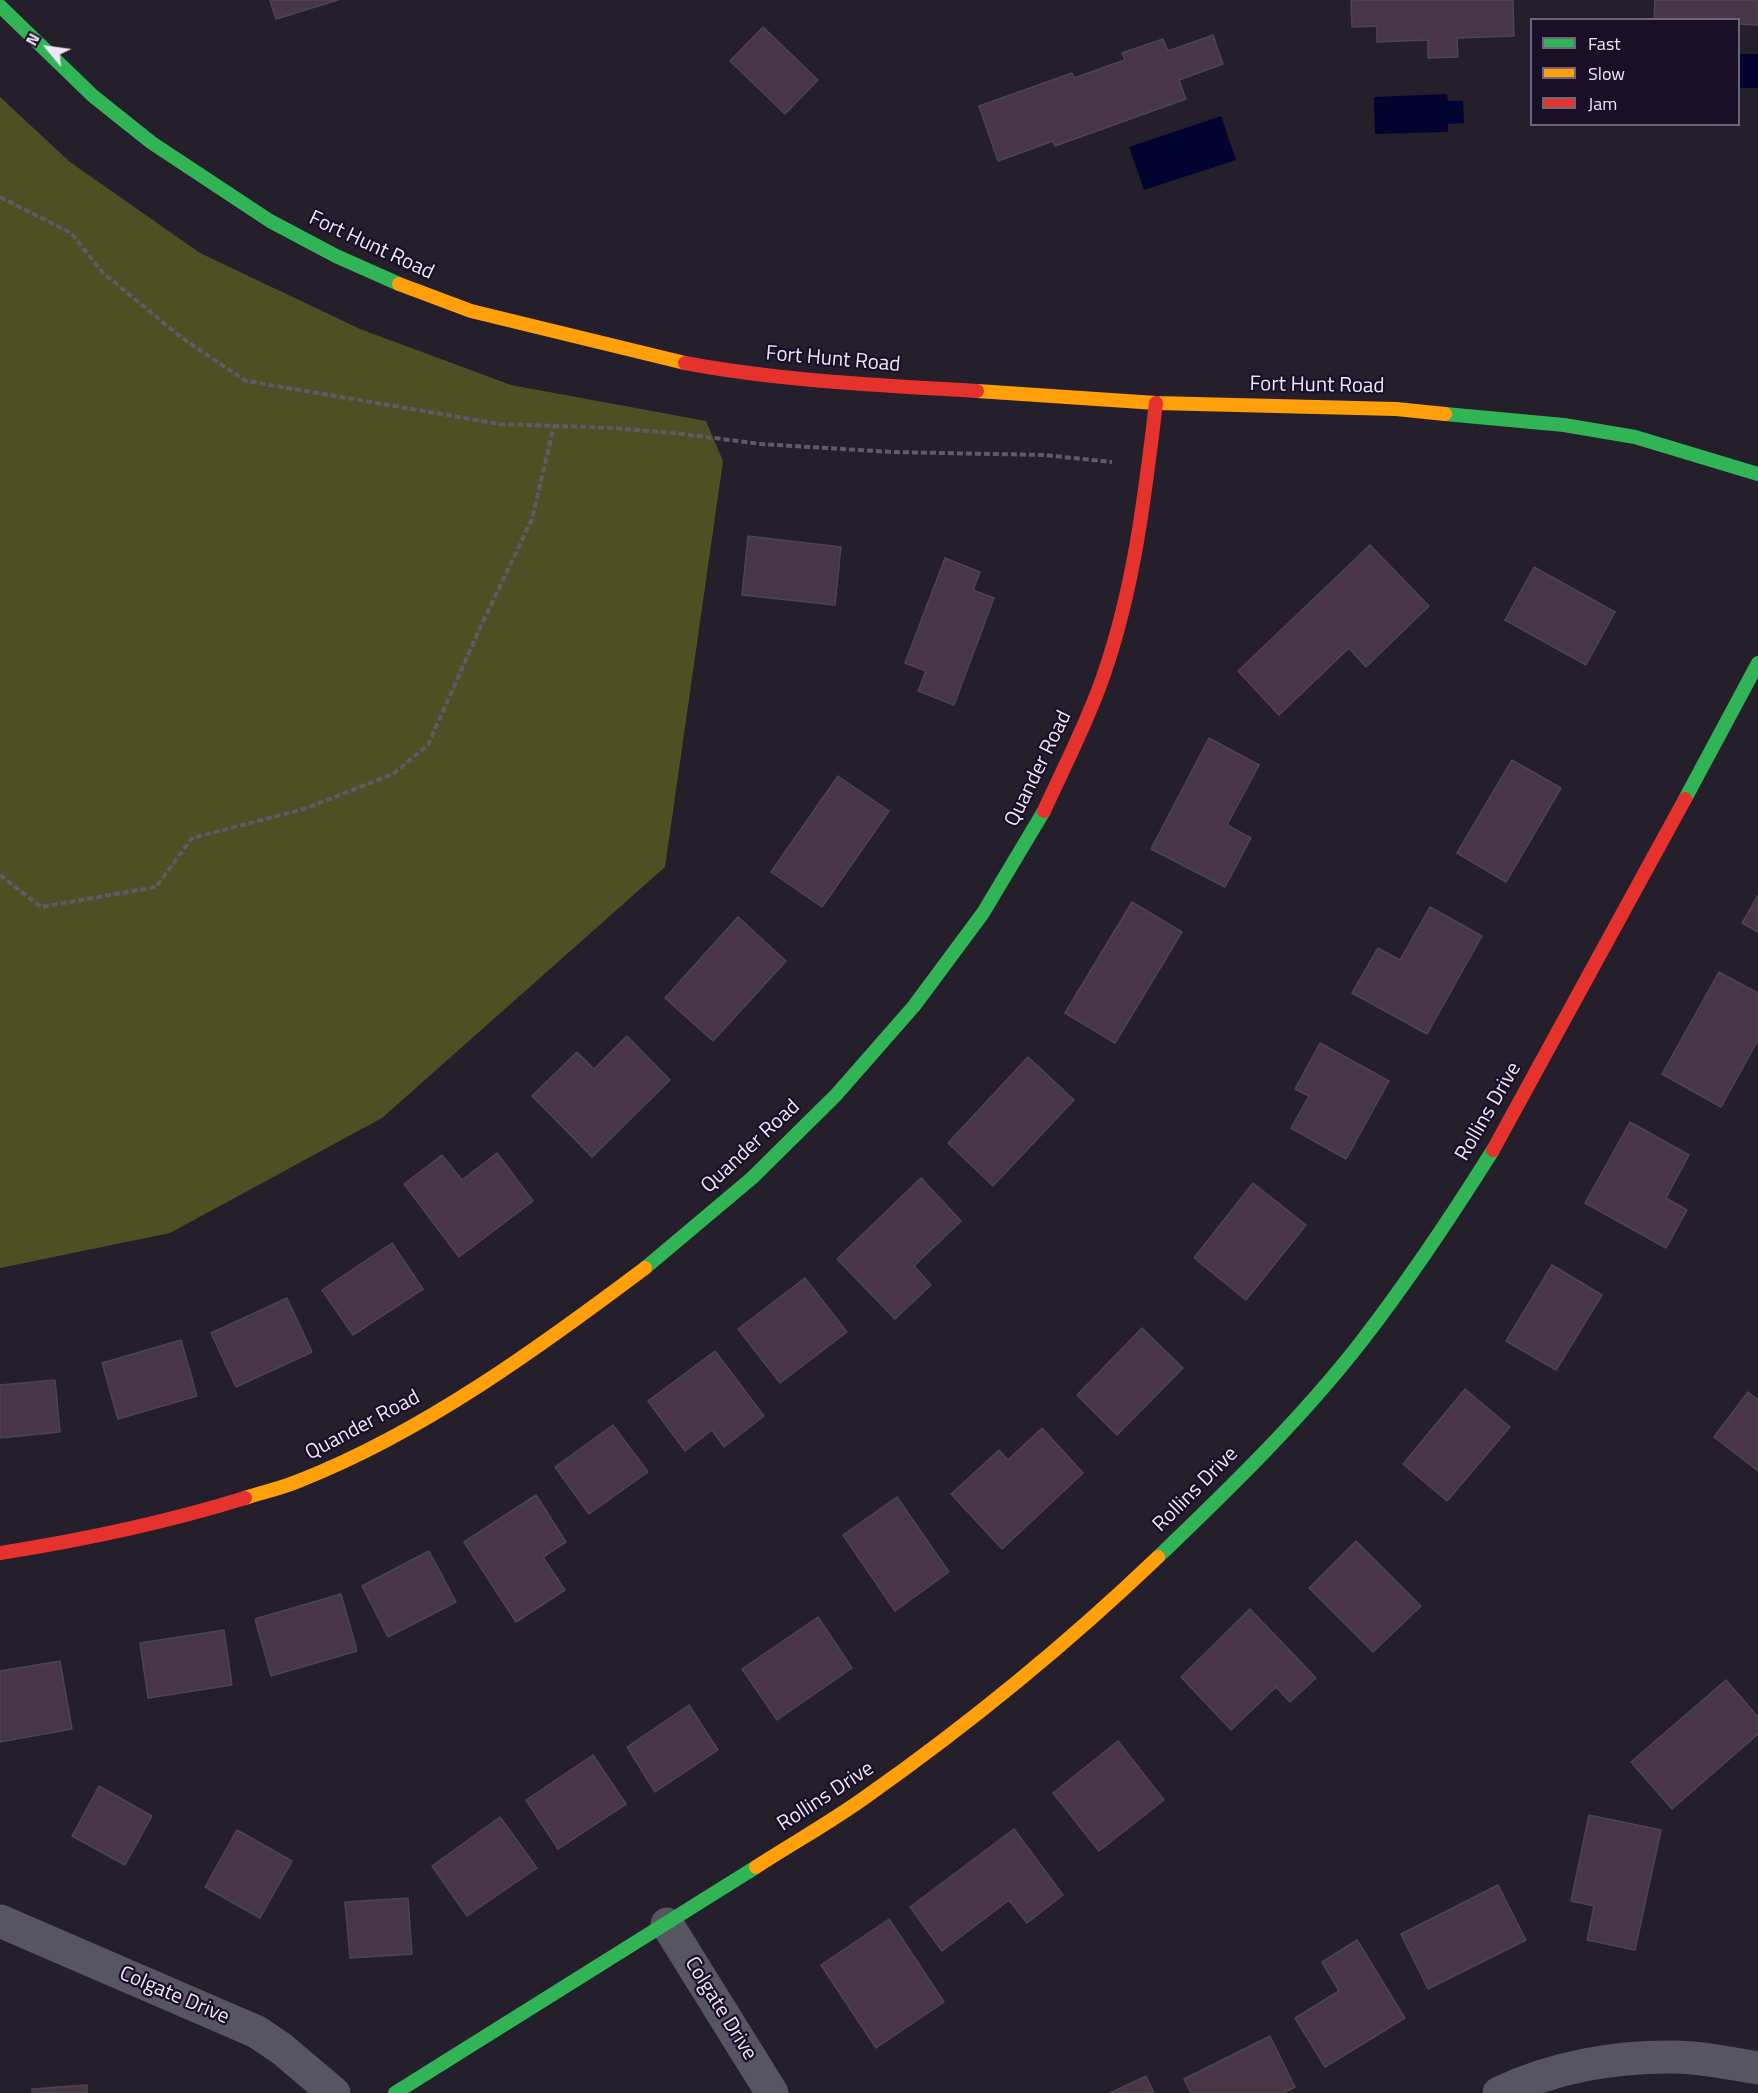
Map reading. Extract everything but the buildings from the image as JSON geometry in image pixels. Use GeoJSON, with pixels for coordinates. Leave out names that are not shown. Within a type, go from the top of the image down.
{"type":"FeatureCollection","features":[{"type":"Feature","properties":{"kind":"street","name":"Fort Hunt Road"},"geometry":{"type":"LineString","coordinates":[[0,6],[93,96],[152,143],[270,221],[336,256],[409,288],[471,311],[661,359],[731,372],[813,381],[1156,403],[1396,409],[1564,425],[1635,437],[1758,474]]}},
{"type":"Feature","properties":{"kind":"street","name":"Quander Road"},"geometry":{"type":"LineString","coordinates":[[0,1553],[90,1539],[200,1513],[304,1479],[407,1429],[532,1352],[629,1282],[737,1192],[834,1098],[917,1003],[992,901],[1049,805],[1091,711],[1120,619],[1142,518],[1156,403]]}},
{"type":"Feature","properties":{"kind":"street","name":"Rollins Drive"},"geometry":{"type":"LineString","coordinates":[[395,2093],[865,1798],[964,1725],[1046,1657],[1135,1579],[1226,1492],[1304,1408],[1360,1343],[1436,1242],[1502,1136],[1758,663]]}},
{"type":"Feature","properties":{"kind":"street","name":"Colgate Drive"},"geometry":{"type":"LineString","coordinates":[[0,1921],[257,2032],[282,2049],[334,2093]]}},
{"type":"Feature","properties":{"kind":"street","name":"Colgate Drive"},"geometry":{"type":"LineString","coordinates":[[667,1924],[772,2093]]}},
{"type":"Feature","properties":{"kind":"street"},"geometry":{"type":"LineString","coordinates":[[1499,2093],[1545,2075],[1611,2060],[1677,2057],[1758,2068]]}},
{"type":"Feature","properties":{"kind":"path"},"geometry":{"type":"LineString","coordinates":[[0,197],[71,233],[102,272],[182,338],[246,381],[500,423],[683,434],[762,444],[892,452],[1044,455],[1148,466]]}},
{"type":"Feature","properties":{"kind":"path"},"geometry":{"type":"LineString","coordinates":[[0,875],[41,907],[156,887],[192,838],[304,809],[393,774],[402,767],[428,745],[532,519],[555,426]]}},
{"type":"Feature","properties":{"kind":"shaded area"},"geometry":{"type":"Polygon","coordinates":[[[1740,54],[1758,54],[1758,88],[1740,88],[1740,54]]]}},
{"type":"Feature","properties":{"kind":"shaded area"},"geometry":{"type":"Polygon","coordinates":[[[1447,94],[1448,101],[1463,101],[1464,123],[1448,124],[1448,132],[1375,134],[1374,97],[1447,94]]]}},
{"type":"Feature","properties":{"kind":"shaded area"},"geometry":{"type":"Polygon","coordinates":[[[0,97],[70,162],[200,253],[360,329],[511,385],[706,421],[723,461],[665,867],[382,1118],[170,1233],[0,1268],[0,97]]]}},
{"type":"Feature","properties":{"kind":"shaded area"},"geometry":{"type":"Polygon","coordinates":[[[1221,116],[1236,160],[1144,190],[1129,147],[1221,116]]]}},
{"type":"Feature","properties":{"kind":"traffic: fast"},"geometry":{"type":"LineString","coordinates":[[0,6],[93,96],[152,143],[270,221],[336,256],[399,284]]}},
{"type":"Feature","properties":{"kind":"traffic: fast"},"geometry":{"type":"LineString","coordinates":[[1445,414],[1564,425],[1635,437],[1758,474]]}},
{"type":"Feature","properties":{"kind":"traffic: fast"},"geometry":{"type":"LineString","coordinates":[[1685,799],[1758,663]]}},
{"type":"Feature","properties":{"kind":"traffic: fast"},"geometry":{"type":"LineString","coordinates":[[645,1268],[752,1178],[836,1095],[914,1006],[983,913],[1044,811]]}},
{"type":"Feature","properties":{"kind":"traffic: fast"},"geometry":{"type":"LineString","coordinates":[[1158,1557],[1264,1453],[1338,1371],[1413,1272],[1493,1150]]}},
{"type":"Feature","properties":{"kind":"traffic: fast"},"geometry":{"type":"LineString","coordinates":[[395,2093],[756,1867]]}},
{"type":"Feature","properties":{"kind":"traffic: slow"},"geometry":{"type":"LineString","coordinates":[[399,284],[471,311],[685,363]]}},
{"type":"Feature","properties":{"kind":"traffic: slow"},"geometry":{"type":"LineString","coordinates":[[977,391],[1156,403],[1396,409],[1445,414]]}},
{"type":"Feature","properties":{"kind":"traffic: slow"},"geometry":{"type":"LineString","coordinates":[[245,1498],[294,1483],[347,1460],[436,1413],[564,1328],[645,1268]]}},
{"type":"Feature","properties":{"kind":"traffic: slow"},"geometry":{"type":"LineString","coordinates":[[756,1867],[853,1806],[943,1740],[1017,1682],[1158,1557]]}},
{"type":"Feature","properties":{"kind":"traffic: jam"},"geometry":{"type":"LineString","coordinates":[[685,363],[794,378],[977,391]]}},
{"type":"Feature","properties":{"kind":"traffic: jam"},"geometry":{"type":"LineString","coordinates":[[1044,811],[1090,711],[1114,644],[1137,541],[1156,403]]}},
{"type":"Feature","properties":{"kind":"traffic: jam"},"geometry":{"type":"LineString","coordinates":[[1493,1150],[1685,799]]}},
{"type":"Feature","properties":{"kind":"traffic: jam"},"geometry":{"type":"LineString","coordinates":[[0,1553],[123,1530],[245,1498]]}}]}
